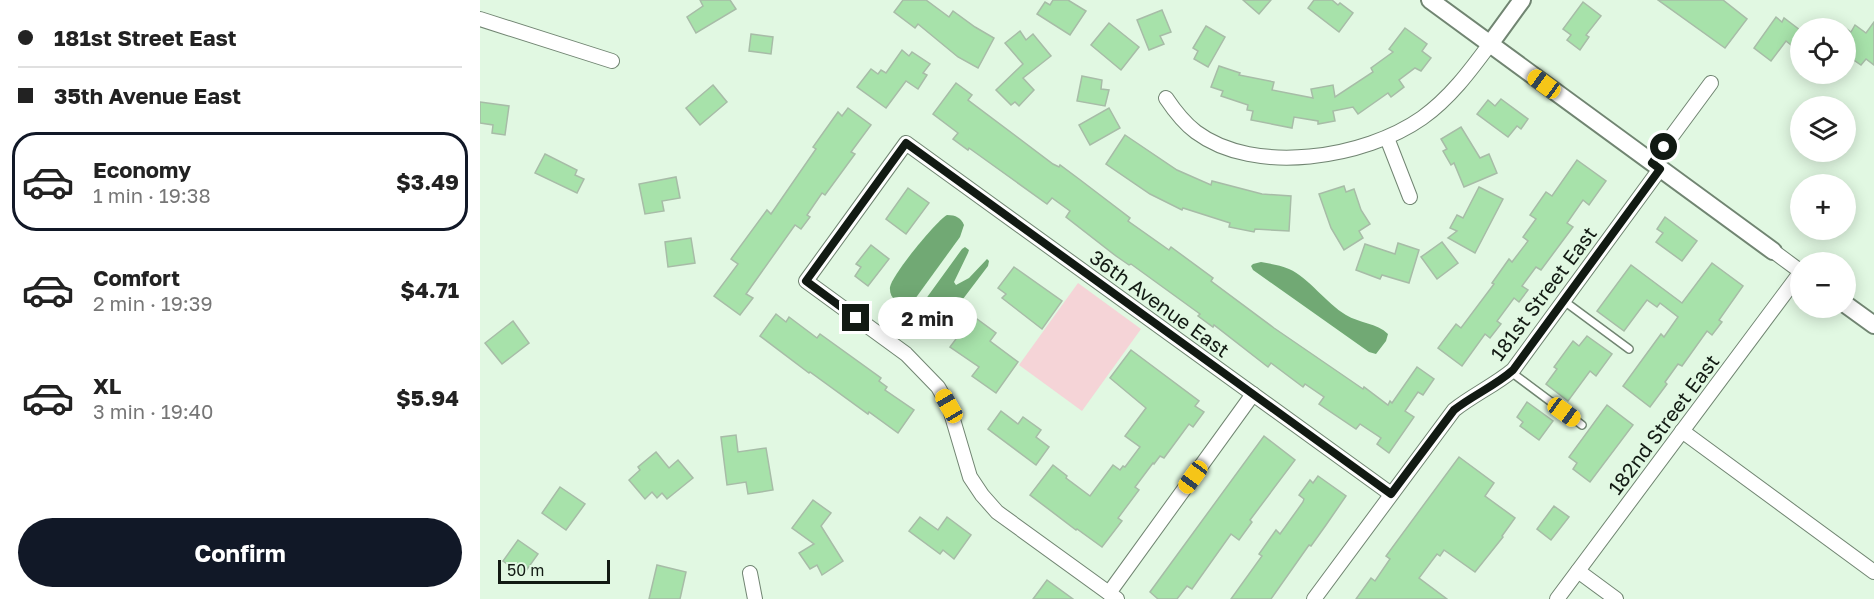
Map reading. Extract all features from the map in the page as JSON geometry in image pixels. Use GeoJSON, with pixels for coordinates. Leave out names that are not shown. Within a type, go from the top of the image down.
{"type":"FeatureCollection","features":[{"type":"Feature","properties":{"kind":"street"},"geometry":{"type":"LineString","coordinates":[[1430,0],[1773,251]]}},
{"type":"Feature","properties":{"kind":"street"},"geometry":{"type":"LineString","coordinates":[[1166,98],[1195,132],[1220,145],[1246,153],[1305,158],[1361,148],[1410,126],[1442,101],[1469,73],[1522,0]]}},
{"type":"Feature","properties":{"kind":"street"},"geometry":{"type":"LineString","coordinates":[[480,19],[612,61]]}},
{"type":"Feature","properties":{"kind":"street","name":"181st Street East"},"geometry":{"type":"LineString","coordinates":[[1314,599],[1454,410],[1488,390],[1511,372],[1564,301],[1711,83]]}},
{"type":"Feature","properties":{"kind":"street"},"geometry":{"type":"LineString","coordinates":[[1387,138],[1410,196]]}},
{"type":"Feature","properties":{"kind":"street","name":"36th Avenue East"},"geometry":{"type":"LineString","coordinates":[[1113,596],[997,512],[970,477],[949,406],[938,387],[906,354],[806,281],[906,143],[1391,494]]}},
{"type":"Feature","properties":{"kind":"street","name":"182nd Street East"},"geometry":{"type":"LineString","coordinates":[[1773,251],[1790,264]]}},
{"type":"Feature","properties":{"kind":"street","name":"182nd Street East"},"geometry":{"type":"LineString","coordinates":[[1557,599],[1790,285]]}},
{"type":"Feature","properties":{"kind":"street"},"geometry":{"type":"LineString","coordinates":[[1856,312],[1874,325]]}},
{"type":"Feature","properties":{"kind":"street"},"geometry":{"type":"LineString","coordinates":[[1113,596],[1253,394]]}},
{"type":"Feature","properties":{"kind":"street"},"geometry":{"type":"LineString","coordinates":[[1682,431],[1874,572]]}},
{"type":"Feature","properties":{"kind":"street"},"geometry":{"type":"LineString","coordinates":[[1578,571],[1616,599]]}},
{"type":"Feature","properties":{"kind":"street"},"geometry":{"type":"LineString","coordinates":[[750,573],[754,599]]}},
{"type":"Feature","properties":{"kind":"lane"},"geometry":{"type":"LineString","coordinates":[[1564,301],[1629,349]]}},
{"type":"Feature","properties":{"kind":"lane"},"geometry":{"type":"LineString","coordinates":[[1511,372],[1582,425]]}},
{"type":"Feature","properties":{"kind":"shaded area"},"geometry":{"type":"Polygon","coordinates":[[[947,215],[958,217],[963,223],[960,237],[915,299],[907,305],[897,302],[890,287],[898,272],[915,249],[947,215]]]}},
{"type":"Feature","properties":{"kind":"shaded area"},"geometry":{"type":"Polygon","coordinates":[[[965,247],[969,250],[954,282],[956,285],[969,278],[987,259],[988,266],[944,324],[932,326],[920,319],[920,307],[965,247]]]}},
{"type":"Feature","properties":{"kind":"shaded area"},"geometry":{"type":"Polygon","coordinates":[[[1261,262],[1282,266],[1296,273],[1346,315],[1384,330],[1388,334],[1386,341],[1376,354],[1369,352],[1253,270],[1251,266],[1253,264],[1261,262]]]}},
{"type":"Feature","properties":{"kind":"shaded area"},"geometry":{"type":"Polygon","coordinates":[[[1078,283],[1141,329],[1082,411],[1019,365],[1078,283]]]}},
{"type":"Feature","properties":{"kind":"building"},"geometry":{"type":"Polygon","coordinates":[[[700,0],[730,0],[736,9],[696,33],[687,17],[703,6],[700,0]]]}},
{"type":"Feature","properties":{"kind":"building"},"geometry":{"type":"Polygon","coordinates":[[[903,0],[926,0],[949,17],[953,11],[994,38],[978,68],[958,57],[918,24],[915,28],[894,12],[903,0]]]}},
{"type":"Feature","properties":{"kind":"building"},"geometry":{"type":"Polygon","coordinates":[[[1053,0],[1068,0],[1086,11],[1070,35],[1037,14],[1045,2],[1050,5],[1053,0]]]}},
{"type":"Feature","properties":{"kind":"building"},"geometry":{"type":"Polygon","coordinates":[[[1243,0],[1271,0],[1259,14],[1243,0]]]}},
{"type":"Feature","properties":{"kind":"building"},"geometry":{"type":"Polygon","coordinates":[[[1314,0],[1332,0],[1353,13],[1339,32],[1308,8],[1314,0]]]}},
{"type":"Feature","properties":{"kind":"building"},"geometry":{"type":"Polygon","coordinates":[[[1658,0],[1723,0],[1747,19],[1725,48],[1658,0]]]}},
{"type":"Feature","properties":{"kind":"building"},"geometry":{"type":"Polygon","coordinates":[[[1583,2],[1601,16],[1586,35],[1589,37],[1580,50],[1567,40],[1571,35],[1563,29],[1583,2]]]}},
{"type":"Feature","properties":{"kind":"building"},"geometry":{"type":"Polygon","coordinates":[[[1162,10],[1171,32],[1160,36],[1164,44],[1149,50],[1137,20],[1162,10]]]}},
{"type":"Feature","properties":{"kind":"building"},"geometry":{"type":"Polygon","coordinates":[[[1776,17],[1782,22],[1784,18],[1790,22],[1790,44],[1786,41],[1771,61],[1754,48],[1776,17]]]}},
{"type":"Feature","properties":{"kind":"building"},"geometry":{"type":"Polygon","coordinates":[[[1874,22],[1874,65],[1866,59],[1861,65],[1856,62],[1856,26],[1866,33],[1874,22]]]}},
{"type":"Feature","properties":{"kind":"building"},"geometry":{"type":"Polygon","coordinates":[[[1109,23],[1139,47],[1121,70],[1091,45],[1109,23]]]}},
{"type":"Feature","properties":{"kind":"building"},"geometry":{"type":"Polygon","coordinates":[[[1206,26],[1225,37],[1208,67],[1194,59],[1198,51],[1193,48],[1206,26]]]}},
{"type":"Feature","properties":{"kind":"building"},"geometry":{"type":"Polygon","coordinates":[[[1405,28],[1427,44],[1422,51],[1431,58],[1421,71],[1415,68],[1399,80],[1404,87],[1391,97],[1388,93],[1358,114],[1353,107],[1333,111],[1335,121],[1318,124],[1318,121],[1294,117],[1292,128],[1251,120],[1253,111],[1247,110],[1248,105],[1221,96],[1223,91],[1211,87],[1219,66],[1240,73],[1239,75],[1274,82],[1272,90],[1313,98],[1311,89],[1333,85],[1335,97],[1373,72],[1371,68],[1393,52],[1389,49],[1405,28]]]}},
{"type":"Feature","properties":{"kind":"building"},"geometry":{"type":"Polygon","coordinates":[[[1020,31],[1026,40],[1033,34],[1051,56],[1023,78],[1034,90],[1019,106],[1015,102],[1011,105],[996,90],[1023,64],[1005,43],[1020,31]]]}},
{"type":"Feature","properties":{"kind":"building"},"geometry":{"type":"Polygon","coordinates":[[[751,34],[773,37],[771,54],[749,51],[751,34]]]}},
{"type":"Feature","properties":{"kind":"building"},"geometry":{"type":"Polygon","coordinates":[[[902,50],[909,56],[912,52],[930,64],[923,73],[927,75],[918,89],[906,81],[886,108],[857,87],[871,69],[878,74],[881,70],[886,73],[902,50]]]}},
{"type":"Feature","properties":{"kind":"building"},"geometry":{"type":"Polygon","coordinates":[[[1082,76],[1102,80],[1101,89],[1109,90],[1105,106],[1077,101],[1082,76]]]}},
{"type":"Feature","properties":{"kind":"building"},"geometry":{"type":"Polygon","coordinates":[[[956,83],[972,95],[968,100],[1053,164],[1059,167],[1060,165],[1079,179],[1130,218],[1128,221],[1169,250],[1171,247],[1213,278],[1211,281],[1274,328],[1388,405],[1390,401],[1392,403],[1417,367],[1434,379],[1423,395],[1418,392],[1405,411],[1414,417],[1389,453],[1377,444],[1381,438],[1360,424],[1356,429],[1319,404],[1324,397],[1305,384],[1303,387],[1271,363],[1268,367],[1214,325],[1213,327],[1198,316],[1200,314],[1131,264],[1129,265],[1116,256],[1066,217],[1070,211],[1052,198],[1047,204],[953,139],[958,133],[933,114],[956,83]]]}},
{"type":"Feature","properties":{"kind":"building"},"geometry":{"type":"Polygon","coordinates":[[[713,85],[727,102],[700,125],[686,108],[713,85]]]}},
{"type":"Feature","properties":{"kind":"building"},"geometry":{"type":"Polygon","coordinates":[[[1501,99],[1528,119],[1521,129],[1517,126],[1508,137],[1477,114],[1488,100],[1495,106],[1501,99]]]}},
{"type":"Feature","properties":{"kind":"building"},"geometry":{"type":"Polygon","coordinates":[[[480,102],[509,106],[505,135],[492,133],[493,125],[480,123],[480,102]]]}},
{"type":"Feature","properties":{"kind":"building"},"geometry":{"type":"Polygon","coordinates":[[[848,108],[871,125],[851,152],[855,154],[825,195],[822,193],[807,215],[810,217],[801,229],[795,225],[746,294],[753,298],[740,315],[714,296],[738,264],[731,259],[767,210],[771,214],[816,149],[813,147],[838,112],[842,116],[848,108]]]}},
{"type":"Feature","properties":{"kind":"building"},"geometry":{"type":"Polygon","coordinates":[[[1109,108],[1120,128],[1090,145],[1079,125],[1109,108]]]}},
{"type":"Feature","properties":{"kind":"building"},"geometry":{"type":"Polygon","coordinates":[[[1461,127],[1480,158],[1489,154],[1497,173],[1464,187],[1454,163],[1451,165],[1443,151],[1447,149],[1441,139],[1461,127]]]}},
{"type":"Feature","properties":{"kind":"building"},"geometry":{"type":"Polygon","coordinates":[[[1125,135],[1177,170],[1211,185],[1212,181],[1262,194],[1291,196],[1289,231],[1255,229],[1254,232],[1229,227],[1230,223],[1183,208],[1182,210],[1150,194],[1106,164],[1125,135]]]}},
{"type":"Feature","properties":{"kind":"building"},"geometry":{"type":"Polygon","coordinates":[[[545,154],[577,170],[575,175],[584,179],[577,193],[535,173],[545,154]]]}},
{"type":"Feature","properties":{"kind":"building"},"geometry":{"type":"Polygon","coordinates":[[[1577,160],[1606,181],[1589,205],[1583,200],[1567,223],[1573,227],[1541,270],[1536,267],[1522,286],[1528,290],[1519,302],[1514,298],[1497,321],[1501,324],[1490,338],[1485,334],[1462,366],[1438,348],[1456,324],[1461,328],[1494,284],[1492,283],[1509,259],[1512,262],[1528,241],[1523,237],[1536,219],[1530,215],[1546,192],[1552,196],[1577,160]]]}},
{"type":"Feature","properties":{"kind":"building"},"geometry":{"type":"Polygon","coordinates":[[[676,177],[680,198],[662,201],[664,211],[645,214],[639,184],[676,177]]]}},
{"type":"Feature","properties":{"kind":"building"},"geometry":{"type":"Polygon","coordinates":[[[1344,186],[1346,192],[1354,189],[1361,210],[1370,224],[1359,231],[1363,238],[1344,250],[1331,228],[1319,194],[1344,186]]]}},
{"type":"Feature","properties":{"kind":"building"},"geometry":{"type":"Polygon","coordinates":[[[1479,187],[1503,199],[1475,253],[1448,238],[1457,231],[1450,228],[1457,215],[1463,218],[1479,187]]]}},
{"type":"Feature","properties":{"kind":"building"},"geometry":{"type":"Polygon","coordinates":[[[908,188],[929,203],[906,234],[886,219],[908,188]]]}},
{"type":"Feature","properties":{"kind":"building"},"geometry":{"type":"Polygon","coordinates":[[[1665,217],[1697,241],[1682,261],[1656,242],[1663,233],[1657,229],[1665,217]]]}},
{"type":"Feature","properties":{"kind":"building"},"geometry":{"type":"Polygon","coordinates":[[[691,238],[695,263],[668,267],[665,242],[691,238]]]}},
{"type":"Feature","properties":{"kind":"building"},"geometry":{"type":"Polygon","coordinates":[[[1442,242],[1458,263],[1437,279],[1421,257],[1442,242]]]}},
{"type":"Feature","properties":{"kind":"building"},"geometry":{"type":"Polygon","coordinates":[[[1398,243],[1419,250],[1409,283],[1382,275],[1380,279],[1356,270],[1365,244],[1395,254],[1398,243]]]}},
{"type":"Feature","properties":{"kind":"building"},"geometry":{"type":"Polygon","coordinates":[[[871,245],[889,259],[868,286],[855,276],[861,267],[856,264],[871,245]]]}},
{"type":"Feature","properties":{"kind":"building"},"geometry":{"type":"Polygon","coordinates":[[[1712,263],[1743,286],[1719,320],[1722,322],[1712,335],[1707,331],[1682,366],[1678,364],[1650,407],[1623,386],[1661,334],[1664,337],[1678,317],[1660,303],[1657,307],[1647,300],[1624,331],[1597,311],[1631,265],[1682,303],[1712,263]]]}},
{"type":"Feature","properties":{"kind":"building"},"geometry":{"type":"Polygon","coordinates":[[[1014,267],[1062,301],[1042,329],[1002,298],[1006,294],[998,288],[1014,267]]]}},
{"type":"Feature","properties":{"kind":"building"},"geometry":{"type":"Polygon","coordinates":[[[776,314],[786,322],[789,317],[817,338],[820,334],[881,378],[879,381],[887,387],[885,390],[914,410],[898,433],[809,373],[760,336],[776,314]]]}},
{"type":"Feature","properties":{"kind":"building"},"geometry":{"type":"Polygon","coordinates":[[[973,316],[996,333],[990,341],[1018,362],[996,393],[972,376],[979,367],[950,347],[973,316]]]}},
{"type":"Feature","properties":{"kind":"building"},"geometry":{"type":"Polygon","coordinates":[[[513,321],[529,343],[502,364],[485,343],[513,321]]]}},
{"type":"Feature","properties":{"kind":"building"},"geometry":{"type":"Polygon","coordinates":[[[1587,336],[1612,354],[1596,376],[1590,371],[1568,401],[1546,384],[1557,369],[1554,367],[1573,341],[1579,346],[1587,336]]]}},
{"type":"Feature","properties":{"kind":"building"},"geometry":{"type":"Polygon","coordinates":[[[1131,350],[1199,401],[1195,406],[1204,412],[1193,427],[1189,424],[1164,458],[1160,456],[1153,463],[1135,487],[1139,490],[1118,518],[1122,521],[1102,547],[1030,495],[1053,465],[1090,496],[1113,465],[1120,470],[1123,466],[1125,467],[1140,447],[1125,436],[1146,408],[1110,378],[1131,350]]]}},
{"type":"Feature","properties":{"kind":"building"},"geometry":{"type":"Polygon","coordinates":[[[1527,402],[1553,421],[1539,440],[1520,426],[1523,422],[1517,417],[1527,402]]]}},
{"type":"Feature","properties":{"kind":"building"},"geometry":{"type":"Polygon","coordinates":[[[1607,405],[1633,425],[1590,482],[1573,469],[1577,463],[1569,457],[1607,405]]]}},
{"type":"Feature","properties":{"kind":"building"},"geometry":{"type":"Polygon","coordinates":[[[1001,411],[1018,424],[1023,417],[1041,430],[1036,437],[1049,447],[1036,465],[988,429],[1001,411]]]}},
{"type":"Feature","properties":{"kind":"building"},"geometry":{"type":"Polygon","coordinates":[[[736,435],[738,452],[766,448],[773,490],[748,494],[746,482],[727,485],[721,437],[736,435]]]}},
{"type":"Feature","properties":{"kind":"building"},"geometry":{"type":"Polygon","coordinates":[[[1264,436],[1295,460],[1250,520],[1252,522],[1239,540],[1231,534],[1192,589],[1187,586],[1177,599],[1158,599],[1150,592],[1264,436]]]}},
{"type":"Feature","properties":{"kind":"building"},"geometry":{"type":"Polygon","coordinates":[[[656,452],[669,468],[678,460],[693,478],[667,499],[662,493],[657,498],[652,492],[645,499],[629,480],[640,470],[638,467],[656,452]]]}},
{"type":"Feature","properties":{"kind":"building"},"geometry":{"type":"Polygon","coordinates":[[[1459,457],[1494,483],[1485,496],[1515,518],[1503,537],[1475,572],[1444,550],[1440,556],[1437,554],[1419,578],[1447,599],[1356,599],[1371,578],[1375,581],[1390,559],[1386,556],[1459,457]]]}},
{"type":"Feature","properties":{"kind":"building"},"geometry":{"type":"Polygon","coordinates":[[[1318,476],[1346,496],[1326,525],[1271,599],[1231,599],[1262,556],[1259,554],[1276,530],[1280,534],[1303,502],[1304,499],[1299,495],[1310,480],[1313,483],[1318,476]]]}},
{"type":"Feature","properties":{"kind":"building"},"geometry":{"type":"Polygon","coordinates":[[[560,487],[585,504],[566,530],[542,513],[560,487]]]}},
{"type":"Feature","properties":{"kind":"building"},"geometry":{"type":"Polygon","coordinates":[[[813,500],[831,513],[821,526],[843,561],[822,575],[817,565],[810,569],[799,553],[814,544],[792,528],[813,500]]]}},
{"type":"Feature","properties":{"kind":"building"},"geometry":{"type":"Polygon","coordinates":[[[1554,506],[1569,517],[1551,540],[1537,529],[1554,506]]]}},
{"type":"Feature","properties":{"kind":"building"},"geometry":{"type":"Polygon","coordinates":[[[920,517],[938,530],[947,517],[971,535],[954,559],[943,550],[940,554],[909,531],[920,517]]]}},
{"type":"Feature","properties":{"kind":"building"},"geometry":{"type":"Polygon","coordinates":[[[518,540],[538,554],[523,575],[503,561],[518,540]]]}},
{"type":"Feature","properties":{"kind":"building"},"geometry":{"type":"Polygon","coordinates":[[[657,565],[686,572],[680,599],[649,599],[657,565]]]}},
{"type":"Feature","properties":{"kind":"building"},"geometry":{"type":"Polygon","coordinates":[[[1047,580],[1073,599],[1033,599],[1047,580]]]}},
{"type":"Feature","properties":{"kind":"route"},"geometry":{"type":"LineString","coordinates":[[856,318],[806,281],[906,143],[1391,494],[1454,410],[1488,390],[1513,370],[1660,169],[1652,163],[1664,147]]}}]}
